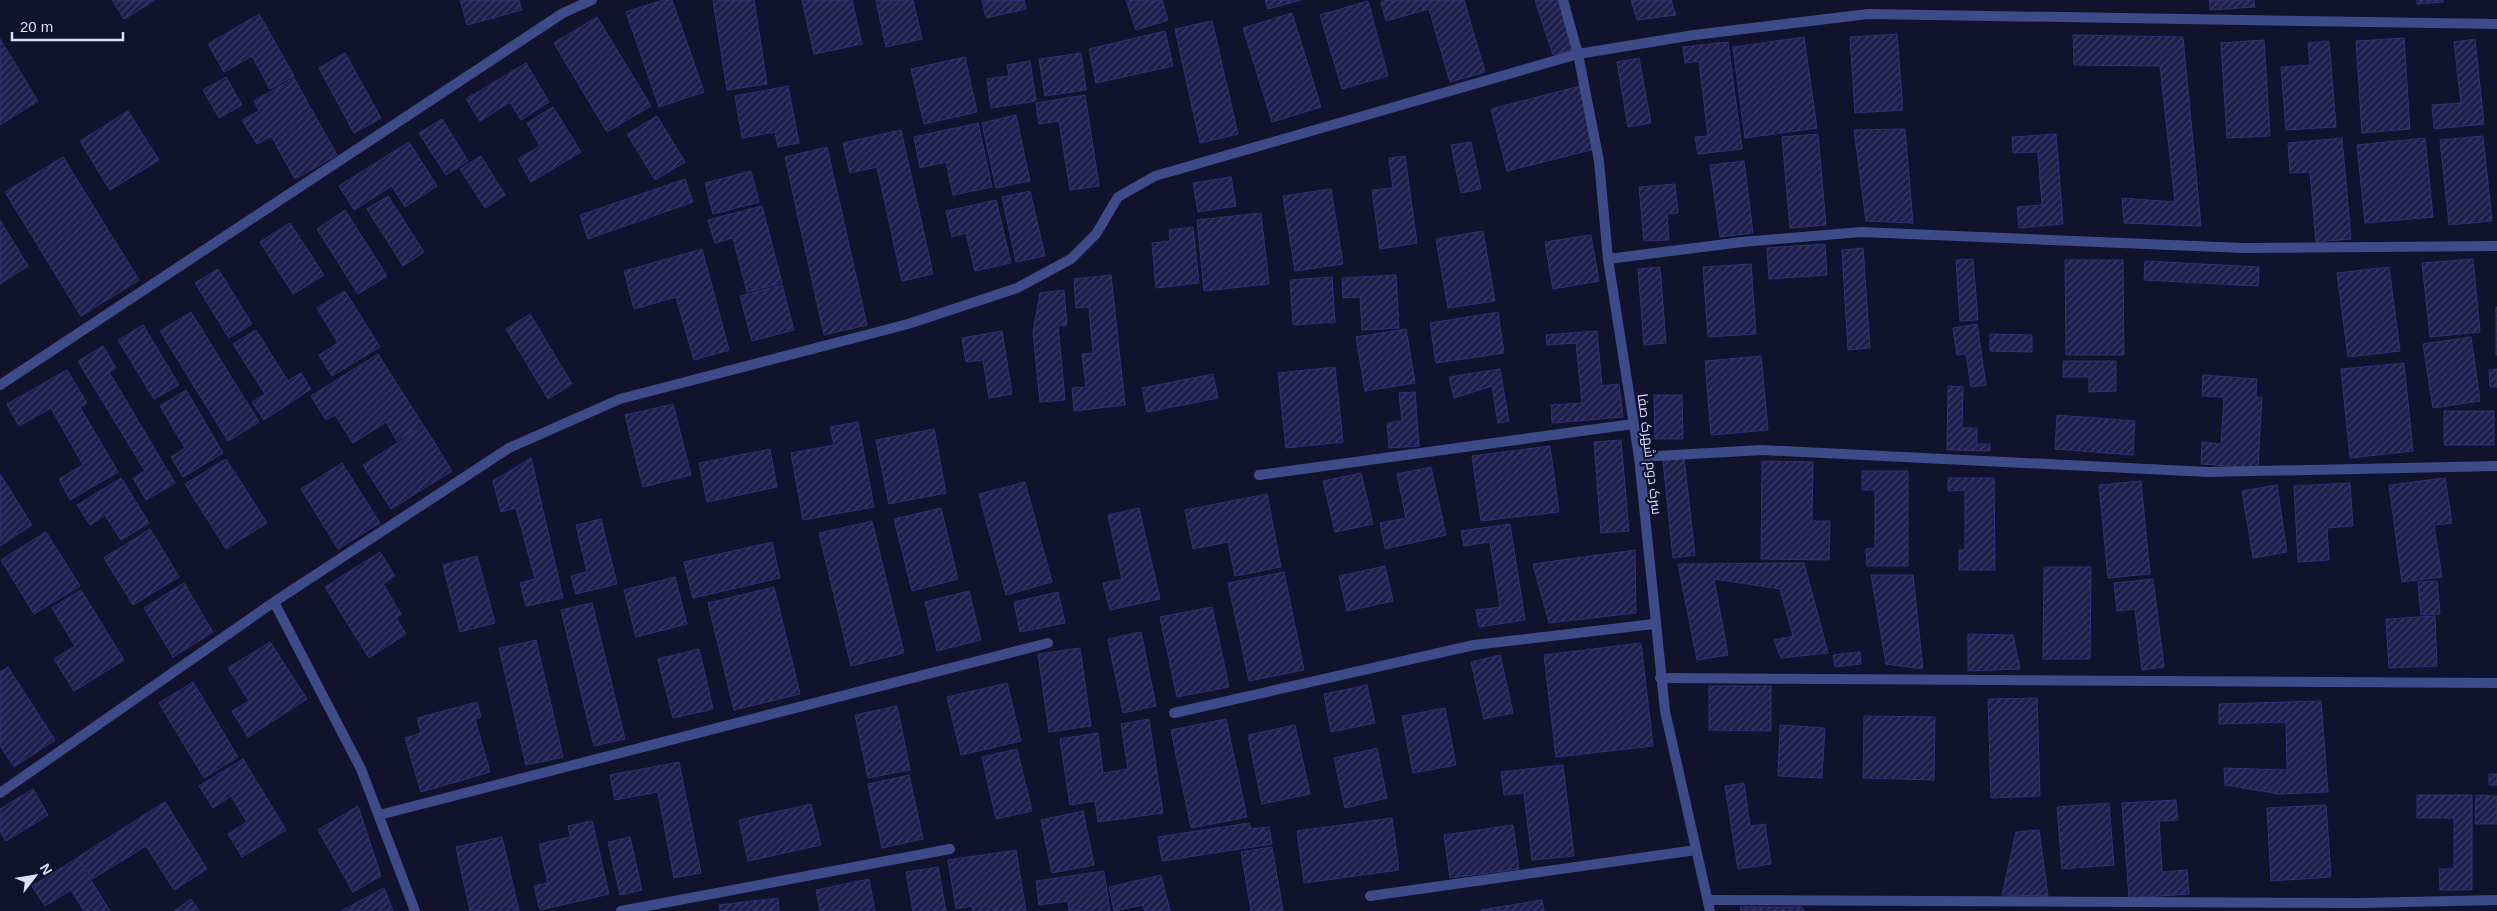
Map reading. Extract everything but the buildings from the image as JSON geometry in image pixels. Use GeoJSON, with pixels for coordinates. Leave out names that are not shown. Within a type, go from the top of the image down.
{"type":"FeatureCollection","features":[{"type":"Feature","properties":{"kind":"street"},"geometry":{"type":"LineString","coordinates":[[0,385],[563,14],[592,0]]}},
{"type":"Feature","properties":{"kind":"street","name":"سرک دوم شهرک صفا"},"geometry":{"type":"LineString","coordinates":[[1563,0],[1578,54],[1600,161],[1608,259],[1639,457],[1654,624],[1665,712],[1710,911]]}},
{"type":"Feature","properties":{"kind":"street"},"geometry":{"type":"LineString","coordinates":[[0,793],[274,602],[509,448],[620,400],[908,324],[1017,288],[1070,259],[1096,234],[1118,197],[1155,176],[1578,54],[1694,35],[1868,14],[2497,24]]}},
{"type":"Feature","properties":{"kind":"street"},"geometry":{"type":"LineString","coordinates":[[1608,259],[1742,242],[1861,232],[2243,248],[2497,246]]}},
{"type":"Feature","properties":{"kind":"street"},"geometry":{"type":"LineString","coordinates":[[1259,474],[1633,424]]}},
{"type":"Feature","properties":{"kind":"street"},"geometry":{"type":"LineString","coordinates":[[1639,457],[1762,450],[2208,472],[2497,466]]}},
{"type":"Feature","properties":{"kind":"street"},"geometry":{"type":"LineString","coordinates":[[274,602],[361,769],[415,911]]}},
{"type":"Feature","properties":{"kind":"street"},"geometry":{"type":"LineString","coordinates":[[1174,714],[1474,644],[1654,624]]}},
{"type":"Feature","properties":{"kind":"street"},"geometry":{"type":"LineString","coordinates":[[379,815],[1048,643]]}},
{"type":"Feature","properties":{"kind":"street"},"geometry":{"type":"LineString","coordinates":[[1660,678],[2497,683]]}},
{"type":"Feature","properties":{"kind":"street"},"geometry":{"type":"LineString","coordinates":[[621,911],[950,849]]}},
{"type":"Feature","properties":{"kind":"street"},"geometry":{"type":"LineString","coordinates":[[1370,896],[1696,850]]}},
{"type":"Feature","properties":{"kind":"street"},"geometry":{"type":"LineString","coordinates":[[1708,900],[2352,903],[2497,900]]}}]}
